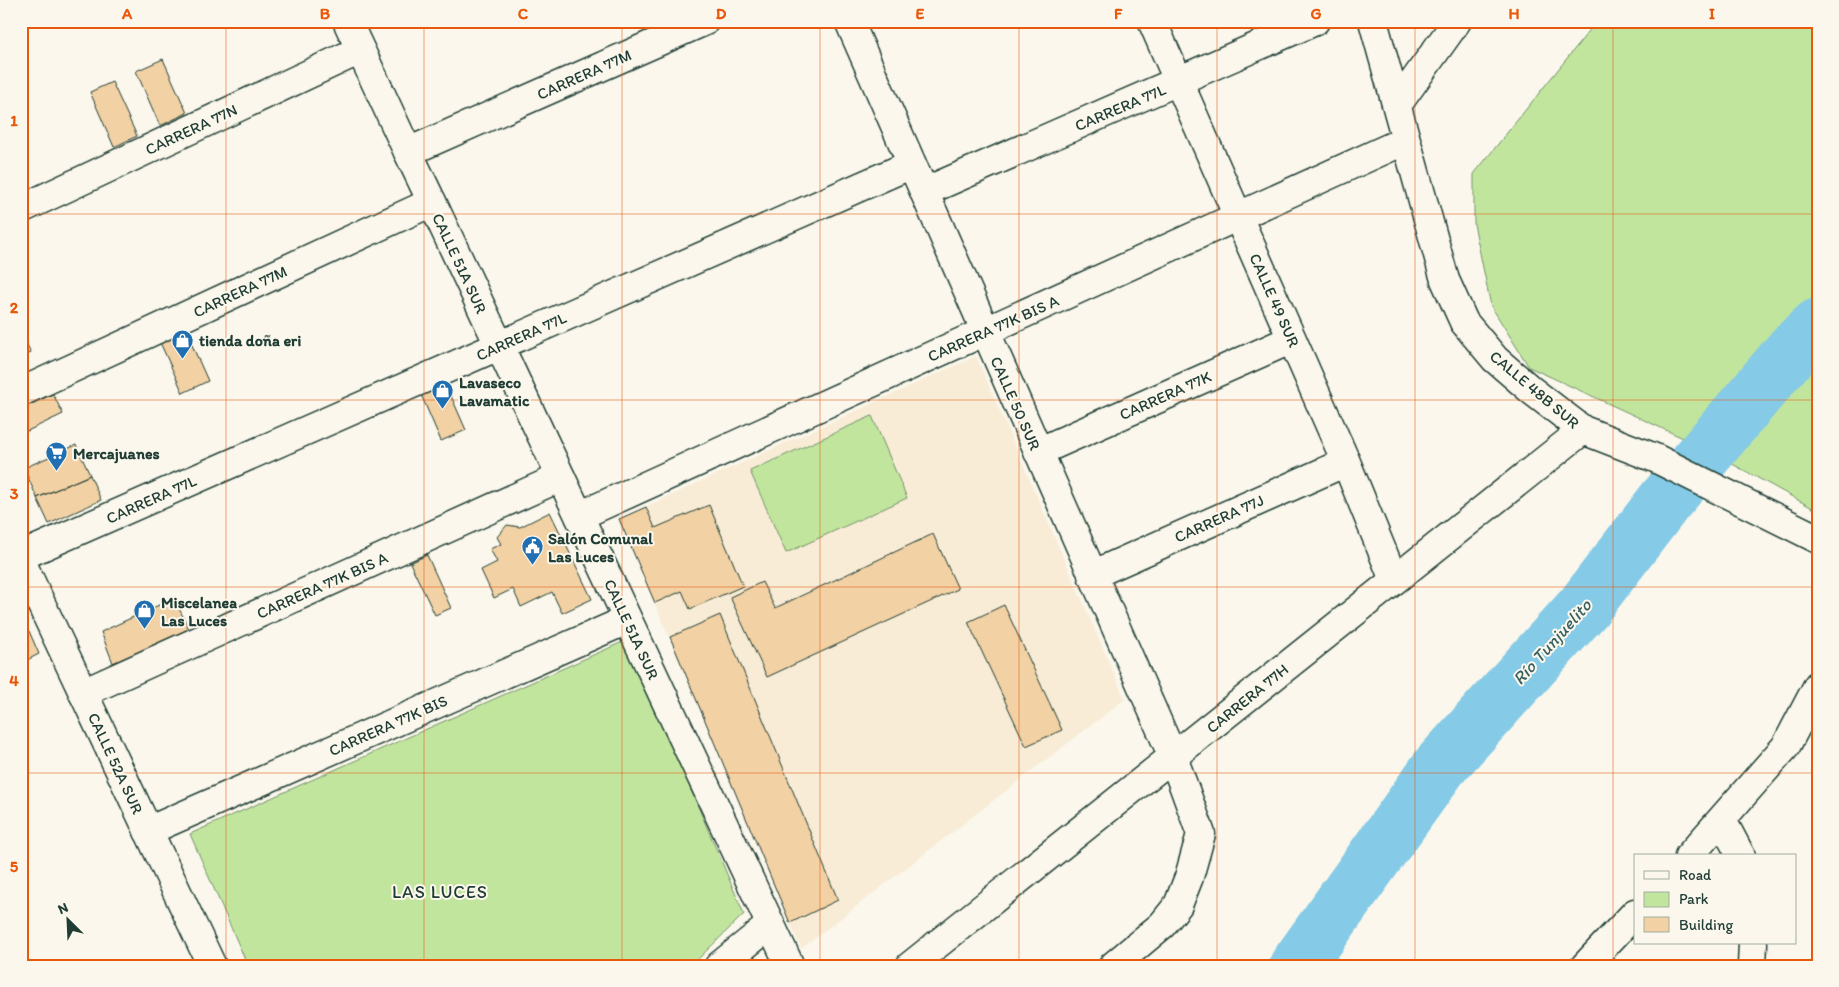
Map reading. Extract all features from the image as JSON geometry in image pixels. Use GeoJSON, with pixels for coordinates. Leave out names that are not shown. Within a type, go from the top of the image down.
{"type":"FeatureCollection","features":[{"type":"Feature","properties":{"kind":"street","name":"CALLE 51A SUR"},"geometry":{"type":"LineString","coordinates":[[347,21],[790,966]]}},
{"type":"Feature","properties":{"kind":"street","name":"CARRERA 77M"},"geometry":{"type":"LineString","coordinates":[[408,152],[705,21]]}},
{"type":"Feature","properties":{"kind":"street","name":"CALLE 50 SUR"},"geometry":{"type":"LineString","coordinates":[[849,21],[1173,757],[1201,834],[1189,877],[1178,905],[1162,925],[1113,966]]}},
{"type":"Feature","properties":{"kind":"street","name":"CALLE 49 SUR"},"geometry":{"type":"LineString","coordinates":[[1152,21],[1346,462],[1394,580]]}},
{"type":"Feature","properties":{"kind":"street","name":"CARRERA 77L"},"geometry":{"type":"LineString","coordinates":[[924,192],[1315,21]]}},
{"type":"Feature","properties":{"kind":"street","name":"CALLE 48B SUR"},"geometry":{"type":"LineString","coordinates":[[1373,21],[1445,280],[1464,322],[1495,359],[1583,430],[1656,458],[1818,539]]}},
{"type":"Feature","properties":{"kind":"street"},"geometry":{"type":"LineString","coordinates":[[1397,105],[1457,21]]}},
{"type":"Feature","properties":{"kind":"street","name":"CARRERA 77N"},"geometry":{"type":"LineString","coordinates":[[21,209],[360,50]]}},
{"type":"Feature","properties":{"kind":"street","name":"CARRERA 77K BIS A"},"geometry":{"type":"LineString","coordinates":[[579,516],[1406,140]]}},
{"type":"Feature","properties":{"kind":"street","name":"CARRERA 77L"},"geometry":{"type":"LineString","coordinates":[[21,556],[912,164]]}},
{"type":"Feature","properties":{"kind":"street","name":"CARRERA 77M"},"geometry":{"type":"LineString","coordinates":[[21,392],[432,202]]}},
{"type":"Feature","properties":{"kind":"street","name":"CARRERA 77K"},"geometry":{"type":"LineString","coordinates":[[1038,452],[1292,339]]}},
{"type":"Feature","properties":{"kind":"street","name":"CARRERA 77H"},"geometry":{"type":"LineString","coordinates":[[910,966],[1583,430]]}},
{"type":"Feature","properties":{"kind":"street","name":"CARRERA 77J"},"geometry":{"type":"LineString","coordinates":[[1092,575],[1346,462]]}},
{"type":"Feature","properties":{"kind":"street","name":"CARRERA 77K BIS A"},"geometry":{"type":"LineString","coordinates":[[83,693],[561,477]]}},
{"type":"Feature","properties":{"kind":"street","name":"CALLE 52A SUR"},"geometry":{"type":"LineString","coordinates":[[21,561],[212,966]]}},
{"type":"Feature","properties":{"kind":"street","name":"CARRERA 77K BIS"},"geometry":{"type":"LineString","coordinates":[[148,831],[627,620]]}},
{"type":"Feature","properties":{"kind":"street"},"geometry":{"type":"LineString","coordinates":[[1691,854],[1786,746],[1818,685]]}},
{"type":"Feature","properties":{"kind":"street"},"geometry":{"type":"LineString","coordinates":[[1722,820],[1740,854]]}},
{"type":"Feature","properties":{"kind":"street"},"geometry":{"type":"LineString","coordinates":[[1585,966],[1634,913]]}},
{"type":"Feature","properties":{"kind":"street"},"geometry":{"type":"LineString","coordinates":[[719,966],[770,924]]}},
{"type":"Feature","properties":{"kind":"street"},"geometry":{"type":"LineString","coordinates":[[1752,966],[1753,944]]}},
{"type":"Feature","properties":{"kind":"shaded area"},"geometry":{"type":"Polygon","coordinates":[[[976,356],[1125,699],[801,949],[619,519],[976,356]]]}},
{"type":"Feature","properties":{"kind":"green space"},"geometry":{"type":"Polygon","coordinates":[[[1597,21],[1818,21],[1818,511],[1696,444],[1529,367],[1491,306],[1474,224],[1474,174],[1597,21]]]}},
{"type":"Feature","properties":{"kind":"green space"},"geometry":{"type":"Polygon","coordinates":[[[872,416],[907,498],[786,553],[750,471],[872,416]]]}},
{"type":"Feature","properties":{"kind":"green space"},"geometry":{"type":"Polygon","coordinates":[[[627,640],[744,914],[691,966],[248,966],[190,834],[627,640]]]}},
{"type":"Feature","properties":{"kind":"building"},"geometry":{"type":"Polygon","coordinates":[[[163,59],[187,113],[160,126],[136,71],[163,59]]]}},
{"type":"Feature","properties":{"kind":"building"},"geometry":{"type":"Polygon","coordinates":[[[112,82],[137,136],[114,147],[90,92],[112,82]]]}},
{"type":"Feature","properties":{"kind":"building","name":"tienda doña eri"},"geometry":{"type":"Polygon","coordinates":[[[184,327],[208,381],[183,393],[158,338],[184,327]]]}},
{"type":"Feature","properties":{"kind":"building"},"geometry":{"type":"Polygon","coordinates":[[[21,332],[31,353],[21,357],[21,332]]]}},
{"type":"Feature","properties":{"kind":"building","name":"Lavaseco Lavamatic"},"geometry":{"type":"Polygon","coordinates":[[[444,380],[466,430],[441,441],[419,390],[444,380]]]}},
{"type":"Feature","properties":{"kind":"building"},"geometry":{"type":"Polygon","coordinates":[[[53,394],[63,414],[21,434],[21,409],[53,394]]]}},
{"type":"Feature","properties":{"kind":"building","name":"Mercajuanes"},"geometry":{"type":"Polygon","coordinates":[[[76,445],[90,475],[37,498],[24,468],[76,445]]]}},
{"type":"Feature","properties":{"kind":"building"},"geometry":{"type":"Polygon","coordinates":[[[90,475],[101,500],[49,524],[37,498],[90,475]]]}},
{"type":"Feature","properties":{"kind":"building"},"geometry":{"type":"Polygon","coordinates":[[[709,505],[743,586],[690,609],[682,591],[655,603],[619,519],[646,507],[655,528],[709,505]]]}},
{"type":"Feature","properties":{"kind":"building","name":"Salón Comunal Las Luces"},"geometry":{"type":"Polygon","coordinates":[[[550,512],[592,599],[562,613],[552,592],[521,607],[513,589],[494,598],[481,570],[497,562],[490,549],[501,544],[497,537],[507,525],[520,527],[550,512]]]}},
{"type":"Feature","properties":{"kind":"building"},"geometry":{"type":"Polygon","coordinates":[[[933,534],[958,589],[767,677],[730,597],[762,582],[775,608],[933,534]]]}},
{"type":"Feature","properties":{"kind":"building"},"geometry":{"type":"Polygon","coordinates":[[[427,555],[451,608],[435,615],[410,563],[427,555]]]}},
{"type":"Feature","properties":{"kind":"building","name":"Miscelanea Las Luces"},"geometry":{"type":"Polygon","coordinates":[[[174,598],[189,629],[113,663],[101,632],[174,598]]]}},
{"type":"Feature","properties":{"kind":"building"},"geometry":{"type":"Polygon","coordinates":[[[1004,605],[1062,730],[1026,746],[968,622],[1004,605]]]}},
{"type":"Feature","properties":{"kind":"building"},"geometry":{"type":"Polygon","coordinates":[[[720,615],[838,900],[790,923],[670,637],[720,615]]]}},
{"type":"Feature","properties":{"kind":"building"},"geometry":{"type":"Polygon","coordinates":[[[29,631],[39,654],[21,663],[21,635],[29,631]]]}},
{"type":"Feature","properties":{"kind":"waterway","name":"Río Tunjuelito"},"geometry":{"type":"LineString","coordinates":[[1297,966],[1440,766],[1583,608],[1664,502],[1792,351],[1818,326]]}},
{"type":"Feature","properties":{"kind":"place","name":"tienda doña eri"},"geometry":{"type":"Point","coordinates":[183,359]}},
{"type":"Feature","properties":{"kind":"place","name":"Lavaseco Lavamatic"},"geometry":{"type":"Point","coordinates":[443,410]}},
{"type":"Feature","properties":{"kind":"place","name":"Mercajuanes"},"geometry":{"type":"Point","coordinates":[57,472]}},
{"type":"Feature","properties":{"kind":"place","name":"Salón Comunal Las Luces"},"geometry":{"type":"Point","coordinates":[532,566]}},
{"type":"Feature","properties":{"kind":"place","name":"Miscelanea Las Luces"},"geometry":{"type":"Point","coordinates":[145,630]}},
{"type":"Feature","properties":{"kind":"district","name":"LAS LUCES"},"geometry":{"type":"Point","coordinates":[440,892]}}]}
